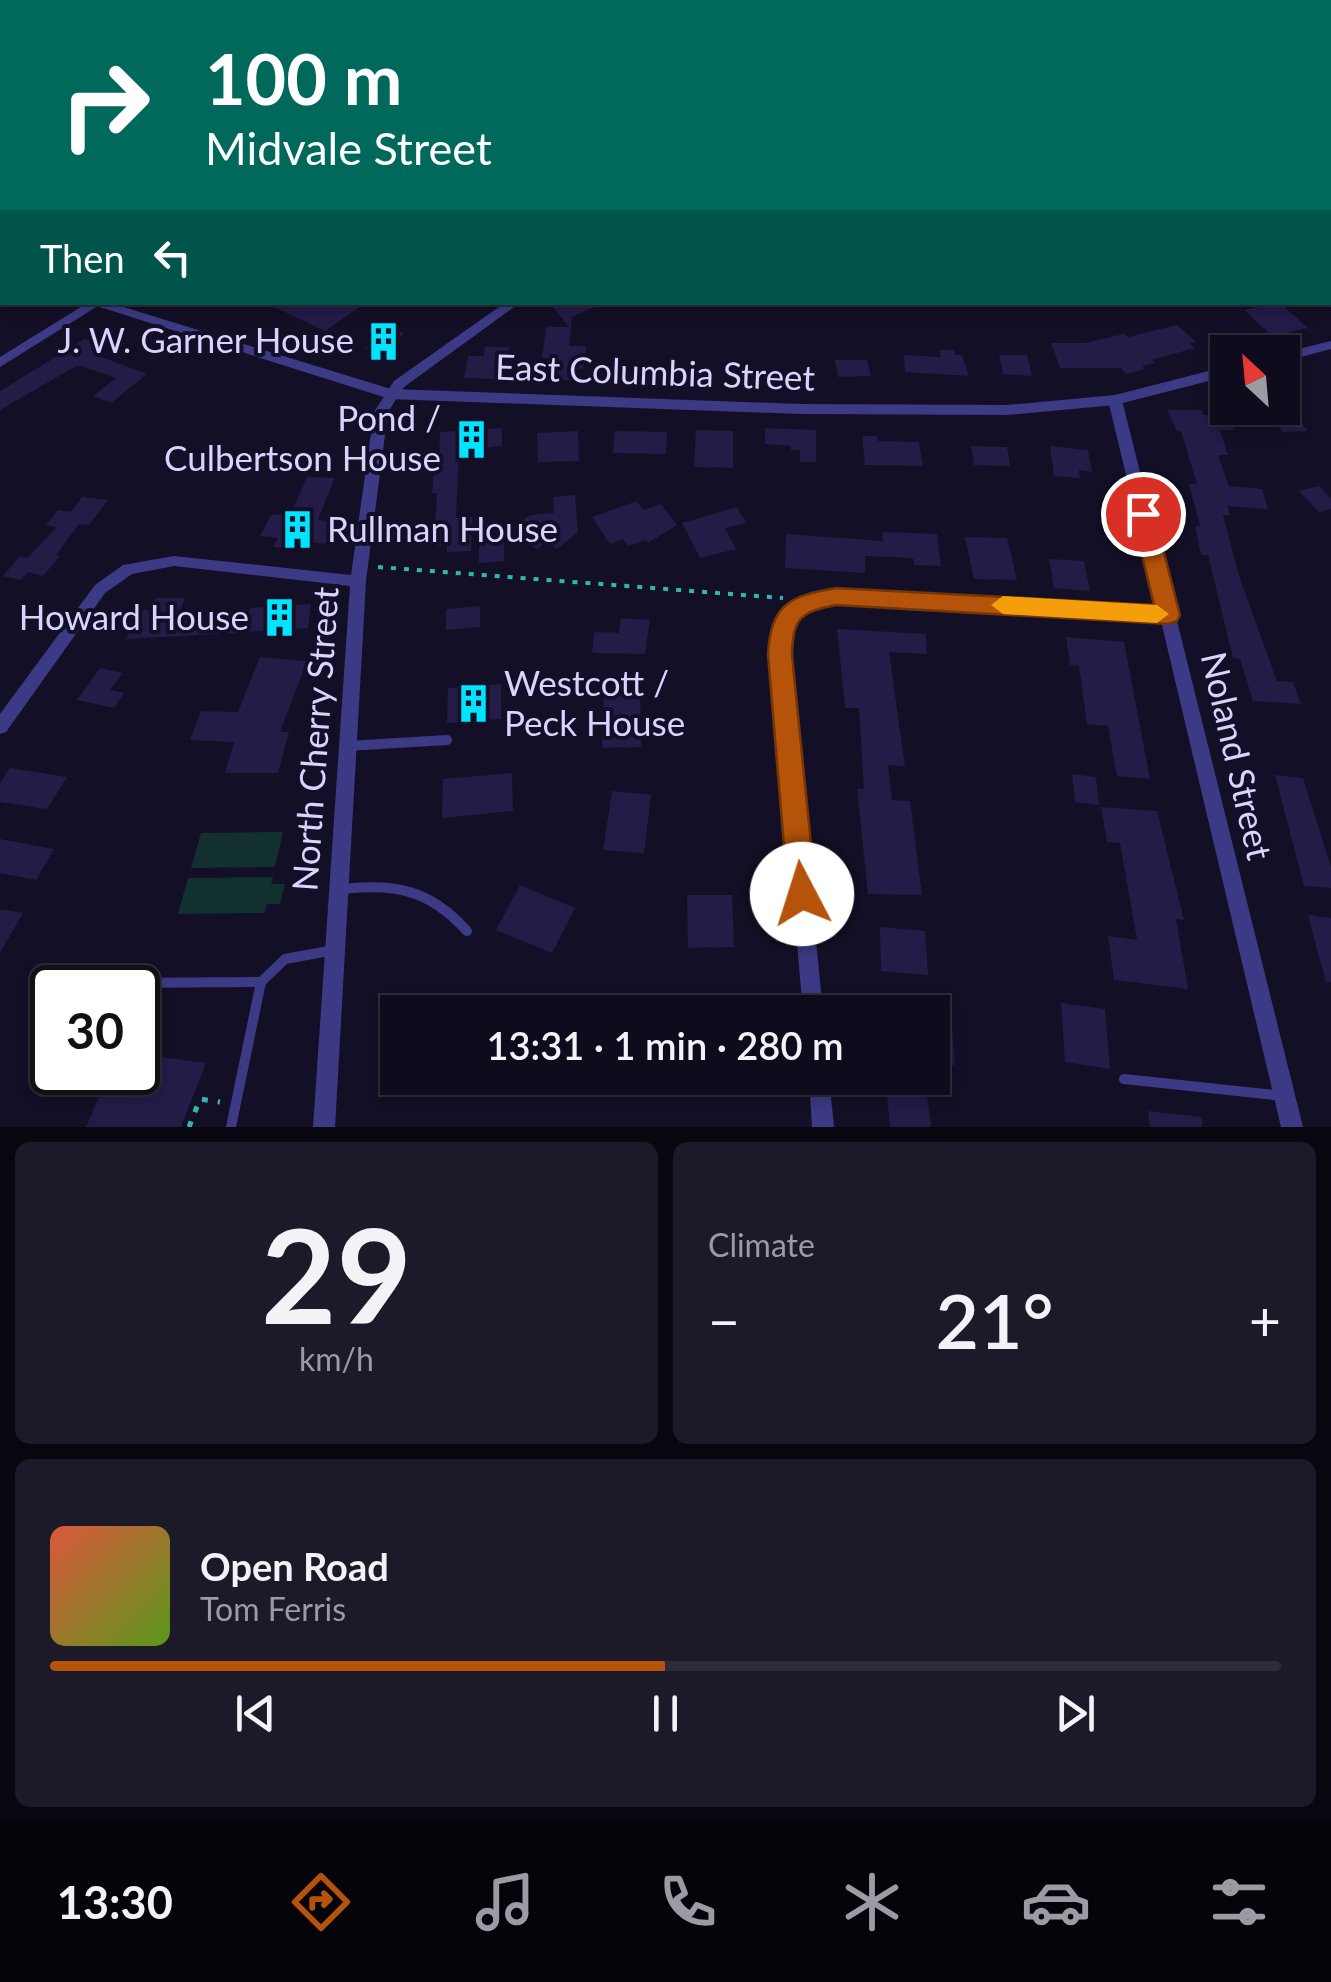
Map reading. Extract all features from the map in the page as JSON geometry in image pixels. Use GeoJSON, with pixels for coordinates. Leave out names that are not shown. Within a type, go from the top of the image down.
{"type":"FeatureCollection","features":[{"type":"Feature","properties":{"kind":"street"},"geometry":{"type":"LineString","coordinates":[[0,363],[90,305]]}},
{"type":"Feature","properties":{"kind":"street","name":"East Columbia Street"},"geometry":{"type":"LineString","coordinates":[[100,305],[390,394],[836,409],[1019,410],[1114,400],[1210,376]]}},
{"type":"Feature","properties":{"kind":"street"},"geometry":{"type":"LineString","coordinates":[[390,394],[511,305]]}},
{"type":"Feature","properties":{"kind":"street"},"geometry":{"type":"LineString","coordinates":[[1300,353],[1331,345]]}},
{"type":"Feature","properties":{"kind":"street","name":"North Cherry Street"},"geometry":{"type":"LineString","coordinates":[[324,1127],[347,746],[380,414],[390,394]]}},
{"type":"Feature","properties":{"kind":"street","name":"Noland Street"},"geometry":{"type":"LineString","coordinates":[[1114,400],[1292,1127]]}},
{"type":"Feature","properties":{"kind":"street"},"geometry":{"type":"LineString","coordinates":[[0,727],[100,588],[128,569],[174,561],[364,574]]}},
{"type":"Feature","properties":{"kind":"street"},"geometry":{"type":"LineString","coordinates":[[811,995],[780,655],[781,627],[800,606],[836,596],[1168,615]]}},
{"type":"Feature","properties":{"kind":"street"},"geometry":{"type":"LineString","coordinates":[[820,1095],[823,1127]]}},
{"type":"Feature","properties":{"kind":"lane"},"geometry":{"type":"LineString","coordinates":[[347,746],[448,740]]}},
{"type":"Feature","properties":{"kind":"lane"},"geometry":{"type":"LineString","coordinates":[[338,890],[389,886],[422,892],[450,910],[467,932]]}},
{"type":"Feature","properties":{"kind":"lane"},"geometry":{"type":"LineString","coordinates":[[231,1127],[261,982],[285,958],[334,950]]}},
{"type":"Feature","properties":{"kind":"lane"},"geometry":{"type":"LineString","coordinates":[[160,983],[261,982]]}},
{"type":"Feature","properties":{"kind":"lane"},"geometry":{"type":"LineString","coordinates":[[1124,1079],[1284,1096]]}},
{"type":"Feature","properties":{"kind":"path"},"geometry":{"type":"LineString","coordinates":[[364,574],[766,595],[790,599],[800,606]]}},
{"type":"Feature","properties":{"kind":"path"},"geometry":{"type":"LineString","coordinates":[[190,1127],[200,1099],[235,1105]]}},
{"type":"Feature","properties":{"kind":"green space"},"geometry":{"type":"Polygon","coordinates":[[[283,832],[275,867],[191,868],[201,833],[283,832]]]}},
{"type":"Feature","properties":{"kind":"green space"},"geometry":{"type":"Polygon","coordinates":[[[273,877],[271,884],[285,884],[280,904],[267,904],[264,913],[178,914],[188,878],[273,877]]]}},
{"type":"Feature","properties":{"kind":"building"},"geometry":{"type":"Polygon","coordinates":[[[269,305],[363,305],[325,331],[269,305]]]}},
{"type":"Feature","properties":{"kind":"building"},"geometry":{"type":"Polygon","coordinates":[[[551,305],[598,305],[572,317],[569,346],[586,346],[583,369],[576,368],[575,381],[555,380],[554,358],[542,358],[546,327],[569,327],[551,305]]]}},
{"type":"Feature","properties":{"kind":"building"},"geometry":{"type":"Polygon","coordinates":[[[1282,305],[1308,328],[1276,335],[1271,335],[1244,310],[1282,305]]]}},
{"type":"Feature","properties":{"kind":"building"},"geometry":{"type":"Polygon","coordinates":[[[1177,325],[1196,342],[1189,343],[1195,348],[1151,360],[1155,363],[1142,366],[1146,369],[1126,374],[1121,368],[1060,368],[1051,343],[1085,343],[1124,334],[1128,337],[1177,325]]]}},
{"type":"Feature","properties":{"kind":"building","name":"J. W. Garner House"},"geometry":{"type":"Polygon","coordinates":[[[387,328],[404,333],[381,354],[364,349],[387,328]]]}},
{"type":"Feature","properties":{"kind":"building"},"geometry":{"type":"Polygon","coordinates":[[[85,339],[104,347],[93,354],[147,374],[111,403],[93,396],[116,378],[78,365],[0,410],[0,391],[85,339]]]}},
{"type":"Feature","properties":{"kind":"building"},"geometry":{"type":"Polygon","coordinates":[[[485,347],[509,347],[505,373],[497,373],[496,379],[464,378],[468,356],[484,356],[485,347]]]}},
{"type":"Feature","properties":{"kind":"building"},"geometry":{"type":"Polygon","coordinates":[[[939,350],[954,350],[956,355],[962,355],[969,376],[905,372],[904,355],[941,357],[939,350]]]}},
{"type":"Feature","properties":{"kind":"building"},"geometry":{"type":"Polygon","coordinates":[[[999,355],[1027,355],[1032,376],[1003,374],[999,355]]]}},
{"type":"Feature","properties":{"kind":"building"},"geometry":{"type":"Polygon","coordinates":[[[835,360],[867,360],[871,376],[838,377],[835,360]]]}},
{"type":"Feature","properties":{"kind":"building"},"geometry":{"type":"Polygon","coordinates":[[[1167,410],[1201,410],[1210,415],[1210,425],[1231,425],[1234,430],[1220,430],[1228,455],[1218,455],[1229,486],[1262,489],[1268,509],[1227,506],[1230,515],[1223,515],[1239,576],[1277,681],[1293,682],[1301,704],[1253,701],[1240,659],[1233,658],[1208,555],[1201,555],[1195,526],[1200,526],[1189,484],[1197,484],[1181,431],[1177,431],[1167,410]]]}},
{"type":"Feature","properties":{"kind":"building"},"geometry":{"type":"Polygon","coordinates":[[[1300,420],[1307,431],[1282,432],[1278,425],[1300,425],[1300,420]]]}},
{"type":"Feature","properties":{"kind":"building"},"geometry":{"type":"Polygon","coordinates":[[[502,428],[502,446],[459,451],[456,518],[472,517],[471,551],[447,552],[447,546],[434,546],[437,493],[432,493],[434,468],[439,468],[440,432],[502,428]]]}},
{"type":"Feature","properties":{"kind":"building"},"geometry":{"type":"Polygon","coordinates":[[[765,428],[816,430],[816,462],[800,462],[800,450],[791,450],[791,446],[765,444],[765,428]]]}},
{"type":"Feature","properties":{"kind":"building"},"geometry":{"type":"Polygon","coordinates":[[[696,430],[733,431],[733,468],[694,467],[696,430]]]}},
{"type":"Feature","properties":{"kind":"building"},"geometry":{"type":"Polygon","coordinates":[[[578,431],[579,461],[538,462],[537,433],[578,431]]]}},
{"type":"Feature","properties":{"kind":"building"},"geometry":{"type":"Polygon","coordinates":[[[615,431],[667,432],[666,454],[613,453],[615,431]]]}},
{"type":"Feature","properties":{"kind":"building"},"geometry":{"type":"Polygon","coordinates":[[[862,436],[877,436],[878,441],[919,442],[923,466],[865,465],[862,436]]]}},
{"type":"Feature","properties":{"kind":"building"},"geometry":{"type":"Polygon","coordinates":[[[971,446],[1007,447],[1010,466],[974,465],[971,446]]]}},
{"type":"Feature","properties":{"kind":"building"},"geometry":{"type":"Polygon","coordinates":[[[1050,446],[1088,450],[1092,472],[1079,470],[1080,478],[1054,476],[1050,446]]]}},
{"type":"Feature","properties":{"kind":"building"},"geometry":{"type":"Polygon","coordinates":[[[307,477],[335,478],[318,519],[335,524],[325,544],[305,541],[300,550],[273,547],[278,538],[260,536],[271,515],[291,513],[307,477]]]}},
{"type":"Feature","properties":{"kind":"building"},"geometry":{"type":"Polygon","coordinates":[[[1319,486],[1331,499],[1331,509],[1319,512],[1299,491],[1319,486]]]}},
{"type":"Feature","properties":{"kind":"building"},"geometry":{"type":"Polygon","coordinates":[[[575,495],[578,532],[557,549],[546,542],[537,549],[509,531],[530,515],[554,513],[553,497],[575,495]]]}},
{"type":"Feature","properties":{"kind":"building"},"geometry":{"type":"Polygon","coordinates":[[[82,497],[108,500],[89,525],[79,524],[43,576],[28,572],[21,580],[3,576],[20,556],[27,558],[57,527],[46,525],[58,510],[71,512],[82,497]]]}},
{"type":"Feature","properties":{"kind":"building"},"geometry":{"type":"Polygon","coordinates":[[[637,501],[643,510],[661,504],[677,525],[648,543],[646,540],[628,546],[623,539],[610,544],[592,517],[637,501]]]}},
{"type":"Feature","properties":{"kind":"building"},"geometry":{"type":"Polygon","coordinates":[[[737,507],[746,523],[725,528],[736,549],[700,558],[682,523],[737,507]]]}},
{"type":"Feature","properties":{"kind":"building"},"geometry":{"type":"Polygon","coordinates":[[[882,532],[937,534],[941,566],[914,565],[913,558],[865,556],[865,573],[785,568],[786,534],[883,541],[882,532]]]}},
{"type":"Feature","properties":{"kind":"building"},"geometry":{"type":"Polygon","coordinates":[[[965,537],[1007,538],[1017,580],[974,579],[965,537]]]}},
{"type":"Feature","properties":{"kind":"building"},"geometry":{"type":"Polygon","coordinates":[[[504,538],[504,561],[479,563],[479,540],[504,538]]]}},
{"type":"Feature","properties":{"kind":"building"},"geometry":{"type":"Polygon","coordinates":[[[1049,559],[1084,561],[1090,591],[1054,588],[1049,559]]]}},
{"type":"Feature","properties":{"kind":"building"},"geometry":{"type":"Polygon","coordinates":[[[156,598],[185,598],[176,621],[238,621],[238,633],[126,639],[138,610],[151,610],[156,598]]]}},
{"type":"Feature","properties":{"kind":"building","name":"Howard House"},"geometry":{"type":"Polygon","coordinates":[[[311,604],[308,628],[246,632],[250,608],[311,604]]]}},
{"type":"Feature","properties":{"kind":"building"},"geometry":{"type":"Polygon","coordinates":[[[480,606],[480,627],[446,630],[446,609],[480,606]]]}},
{"type":"Feature","properties":{"kind":"building"},"geometry":{"type":"Polygon","coordinates":[[[621,618],[650,620],[645,654],[592,653],[594,632],[619,633],[621,618]]]}},
{"type":"Feature","properties":{"kind":"building"},"geometry":{"type":"Polygon","coordinates":[[[837,629],[926,634],[927,654],[889,652],[905,766],[888,765],[892,800],[910,801],[922,895],[868,894],[857,789],[864,789],[859,708],[845,708],[837,629]]]}},
{"type":"Feature","properties":{"kind":"building"},"geometry":{"type":"Polygon","coordinates":[[[1066,637],[1124,642],[1150,779],[1117,776],[1108,726],[1087,724],[1079,666],[1070,665],[1066,637]]]}},
{"type":"Feature","properties":{"kind":"building"},"geometry":{"type":"Polygon","coordinates":[[[260,657],[307,661],[280,732],[289,732],[278,773],[225,773],[234,742],[190,740],[201,711],[238,712],[260,657]]]}},
{"type":"Feature","properties":{"kind":"building"},"geometry":{"type":"Polygon","coordinates":[[[100,668],[123,673],[110,690],[124,693],[114,708],[77,700],[100,668]]]}},
{"type":"Feature","properties":{"kind":"building","name":"Westcott / Peck House"},"geometry":{"type":"Polygon","coordinates":[[[501,684],[501,719],[447,723],[448,688],[501,684]]]}},
{"type":"Feature","properties":{"kind":"building"},"geometry":{"type":"Polygon","coordinates":[[[640,689],[641,747],[602,748],[604,690],[640,689]]]}},
{"type":"Feature","properties":{"kind":"building"},"geometry":{"type":"Polygon","coordinates":[[[10,768],[67,777],[47,809],[0,802],[0,783],[10,768]]]}},
{"type":"Feature","properties":{"kind":"building"},"geometry":{"type":"Polygon","coordinates":[[[512,773],[513,811],[442,818],[443,779],[512,773]]]}},
{"type":"Feature","properties":{"kind":"building"},"geometry":{"type":"Polygon","coordinates":[[[1072,774],[1096,777],[1099,805],[1075,802],[1072,774]]]}},
{"type":"Feature","properties":{"kind":"building"},"geometry":{"type":"Polygon","coordinates":[[[1275,775],[1303,778],[1331,867],[1331,888],[1304,886],[1275,775]]]}},
{"type":"Feature","properties":{"kind":"building"},"geometry":{"type":"Polygon","coordinates":[[[612,791],[651,795],[644,853],[603,850],[612,791]]]}},
{"type":"Feature","properties":{"kind":"building"},"geometry":{"type":"Polygon","coordinates":[[[1101,807],[1157,811],[1184,920],[1176,919],[1188,989],[1114,980],[1108,936],[1137,940],[1120,843],[1107,842],[1101,807]]]}},
{"type":"Feature","properties":{"kind":"building"},"geometry":{"type":"Polygon","coordinates":[[[0,839],[54,849],[36,880],[0,873],[0,839]]]}},
{"type":"Feature","properties":{"kind":"building"},"geometry":{"type":"Polygon","coordinates":[[[520,885],[575,908],[552,953],[496,930],[520,885]]]}},
{"type":"Feature","properties":{"kind":"building"},"geometry":{"type":"Polygon","coordinates":[[[687,895],[732,895],[734,947],[688,948],[687,895]]]}},
{"type":"Feature","properties":{"kind":"building"},"geometry":{"type":"Polygon","coordinates":[[[0,909],[23,913],[0,953],[0,909]]]}},
{"type":"Feature","properties":{"kind":"building"},"geometry":{"type":"Polygon","coordinates":[[[1308,915],[1331,918],[1331,982],[1326,983],[1308,915]]]}},
{"type":"Feature","properties":{"kind":"building"},"geometry":{"type":"Polygon","coordinates":[[[880,927],[925,931],[928,975],[881,971],[880,927]]]}},
{"type":"Feature","properties":{"kind":"building"},"geometry":{"type":"Polygon","coordinates":[[[1061,1003],[1105,1009],[1110,1069],[1065,1062],[1061,1003]]]}},
{"type":"Feature","properties":{"kind":"building"},"geometry":{"type":"Polygon","coordinates":[[[950,1006],[955,1065],[950,1065],[950,1006]]]}},
{"type":"Feature","properties":{"kind":"building"},"geometry":{"type":"Polygon","coordinates":[[[160,1057],[206,1063],[181,1127],[86,1127],[100,1095],[160,1095],[160,1057]]]}},
{"type":"Feature","properties":{"kind":"building"},"geometry":{"type":"Polygon","coordinates":[[[887,1096],[927,1096],[931,1127],[890,1127],[887,1096]]]}},
{"type":"Feature","properties":{"kind":"building"},"geometry":{"type":"Polygon","coordinates":[[[1148,1111],[1202,1117],[1202,1127],[1150,1127],[1148,1111]]]}},
{"type":"Feature","properties":{"kind":"slow traffic"},"geometry":{"type":"LineString","coordinates":[[1003,605],[1157,614]]}},
{"type":"Feature","properties":{"kind":"place","name":"J. W. Garner House"},"geometry":{"type":"Point","coordinates":[384,341]}},
{"type":"Feature","properties":{"kind":"place","name":"Pond / Culbertson House"},"geometry":{"type":"Point","coordinates":[471,439]}},
{"type":"Feature","properties":{"kind":"place","name":"Rullman House"},"geometry":{"type":"Point","coordinates":[297,530]}},
{"type":"Feature","properties":{"kind":"place","name":"Howard House"},"geometry":{"type":"Point","coordinates":[279,618]}},
{"type":"Feature","properties":{"kind":"place","name":"Westcott / Peck House"},"geometry":{"type":"Point","coordinates":[474,704]}},
{"type":"Feature","properties":{"kind":"route"},"geometry":{"type":"LineString","coordinates":[[802,894],[780,655],[781,627],[792,612],[809,601],[836,596],[1168,615],[1143,514]]}}]}
